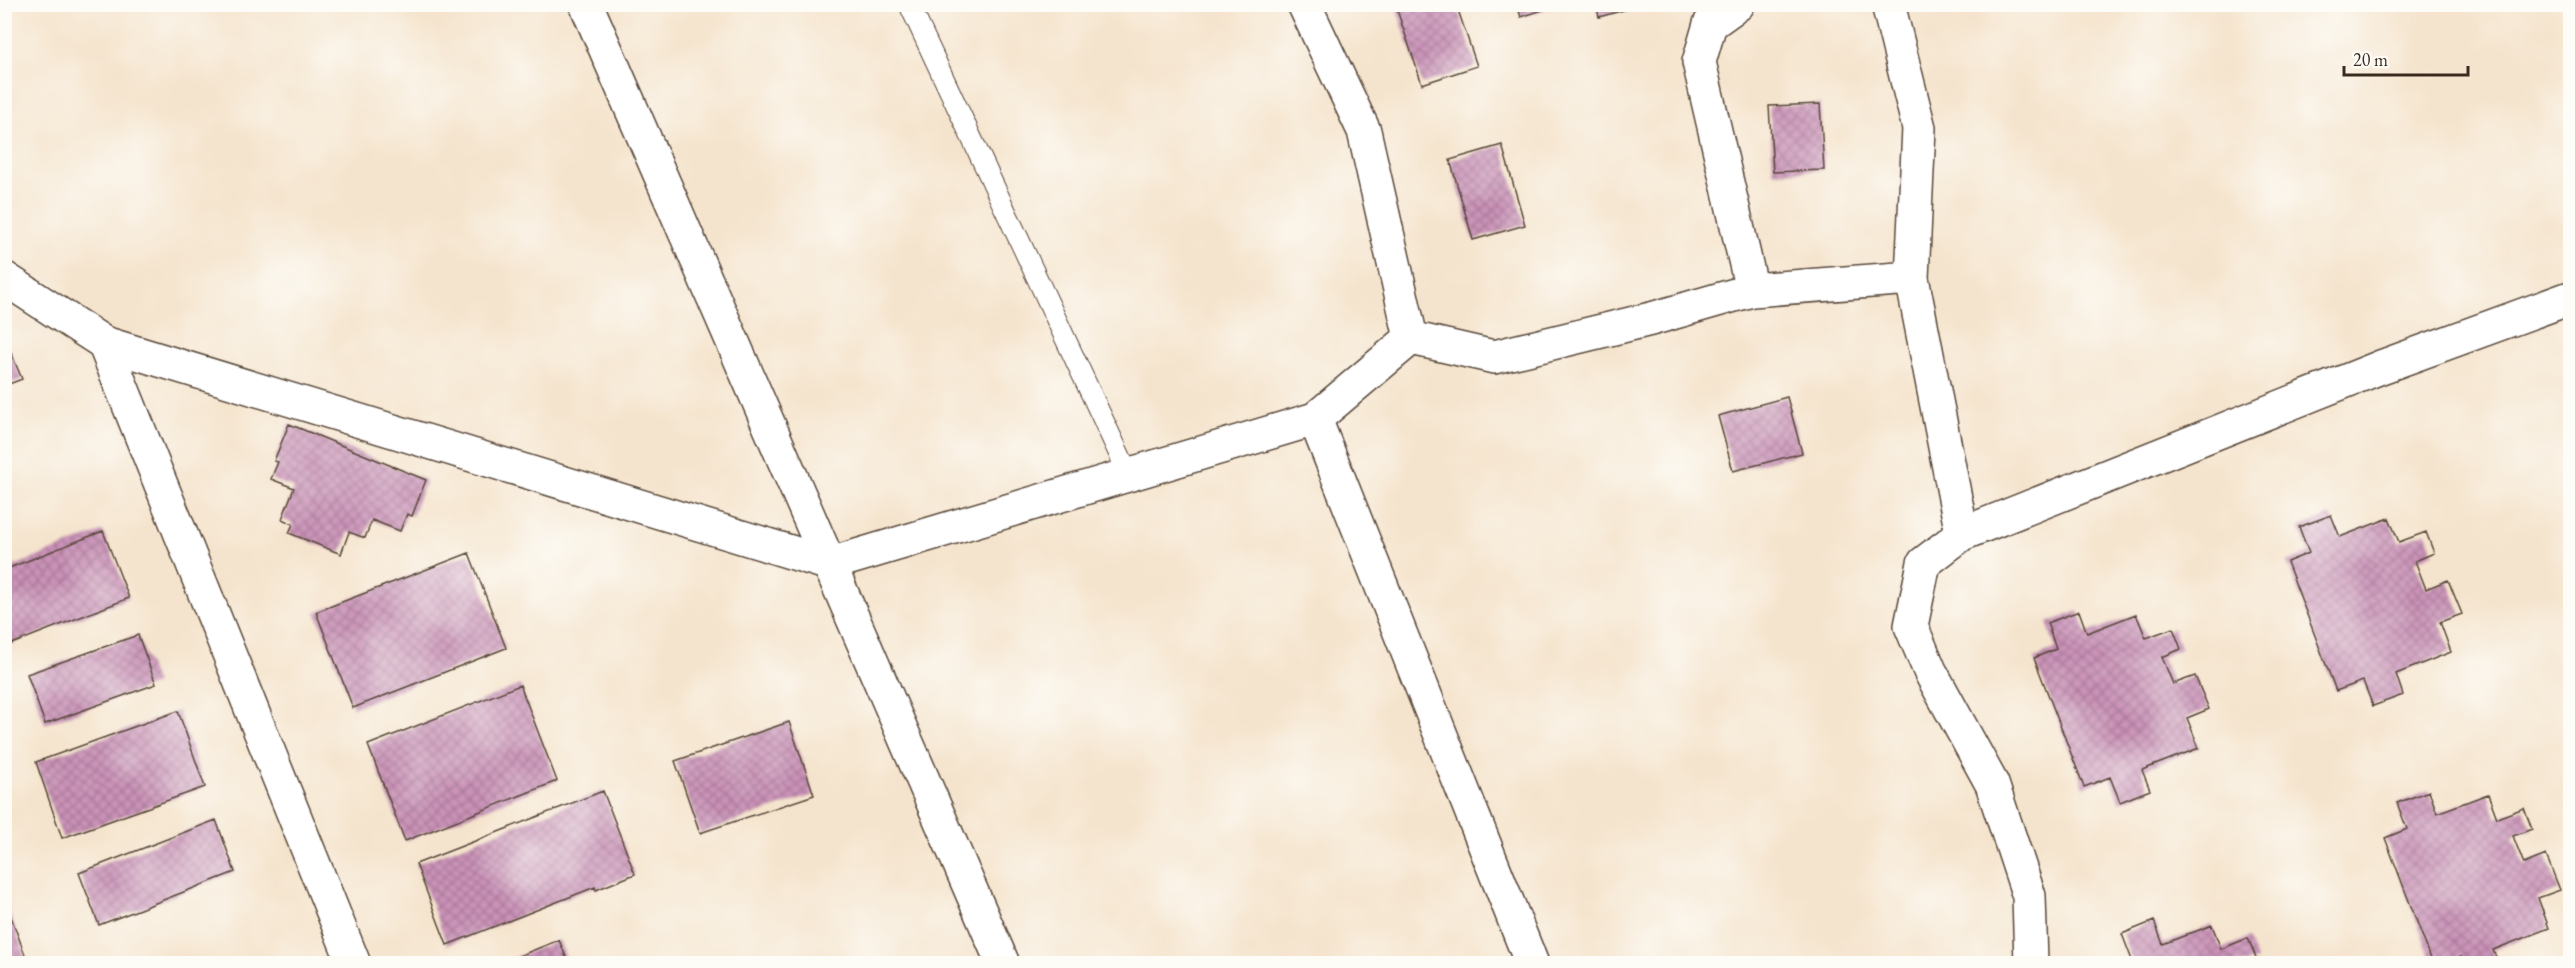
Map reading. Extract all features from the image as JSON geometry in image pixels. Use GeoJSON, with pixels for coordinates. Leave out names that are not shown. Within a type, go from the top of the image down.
{"type":"FeatureCollection","features":[{"type":"Feature","properties":{"kind":"street"},"geometry":{"type":"LineString","coordinates":[[586,4],[1003,963]]}},
{"type":"Feature","properties":{"kind":"street"},"geometry":{"type":"LineString","coordinates":[[1304,4],[1364,130],[1411,338]]}},
{"type":"Feature","properties":{"kind":"street"},"geometry":{"type":"LineString","coordinates":[[1738,4],[1710,24],[1699,62],[1752,290]]}},
{"type":"Feature","properties":{"kind":"street"},"geometry":{"type":"LineString","coordinates":[[1888,4],[1919,128],[1912,278],[1962,534]]}},
{"type":"Feature","properties":{"kind":"street"},"geometry":{"type":"LineString","coordinates":[[4,278],[104,343],[830,564],[1315,419],[1411,338]]}},
{"type":"Feature","properties":{"kind":"street"},"geometry":{"type":"LineString","coordinates":[[1411,338],[1494,357],[1651,320],[1752,290],[1912,278]]}},
{"type":"Feature","properties":{"kind":"street"},"geometry":{"type":"LineString","coordinates":[[2031,963],[2029,896],[1992,784],[1930,670],[1911,626],[1924,563],[1962,534],[2381,367],[2571,298]]}},
{"type":"Feature","properties":{"kind":"street"},"geometry":{"type":"LineString","coordinates":[[104,343],[354,963]]}},
{"type":"Feature","properties":{"kind":"street"},"geometry":{"type":"LineString","coordinates":[[1315,419],[1532,963]]}},
{"type":"Feature","properties":{"kind":"lane"},"geometry":{"type":"LineString","coordinates":[[909,4],[1129,475]]}},
{"type":"Feature","properties":{"kind":"building"},"geometry":{"type":"Polygon","coordinates":[[[1395,4],[1456,4],[1477,66],[1422,84],[1395,4]]]}},
{"type":"Feature","properties":{"kind":"building"},"geometry":{"type":"Polygon","coordinates":[[[1517,4],[1558,4],[1558,5],[1521,17],[1517,4]]]}},
{"type":"Feature","properties":{"kind":"building"},"geometry":{"type":"Polygon","coordinates":[[[1596,4],[1642,4],[1642,5],[1599,17],[1596,4]]]}},
{"type":"Feature","properties":{"kind":"building"},"geometry":{"type":"Polygon","coordinates":[[[1820,104],[1824,170],[1773,172],[1769,106],[1820,104]]]}},
{"type":"Feature","properties":{"kind":"building"},"geometry":{"type":"Polygon","coordinates":[[[1502,145],[1525,225],[1473,240],[1450,160],[1502,145]]]}},
{"type":"Feature","properties":{"kind":"building"},"geometry":{"type":"Polygon","coordinates":[[[4,336],[22,379],[4,386],[4,336]]]}},
{"type":"Feature","properties":{"kind":"building"},"geometry":{"type":"Polygon","coordinates":[[[1787,397],[1802,453],[1733,471],[1718,416],[1787,397]]]}},
{"type":"Feature","properties":{"kind":"building"},"geometry":{"type":"Polygon","coordinates":[[[289,424],[426,480],[412,516],[407,514],[400,531],[372,520],[365,538],[349,532],[341,554],[289,533],[293,524],[282,519],[294,488],[271,479],[278,462],[274,461],[289,424]]]}},
{"type":"Feature","properties":{"kind":"building"},"geometry":{"type":"Polygon","coordinates":[[[2331,515],[2340,537],[2389,518],[2399,542],[2426,532],[2434,553],[2415,561],[2426,589],[2448,580],[2462,614],[2440,622],[2451,652],[2396,674],[2403,695],[2373,706],[2363,681],[2336,691],[2287,562],[2309,553],[2299,527],[2331,515]]]}},
{"type":"Feature","properties":{"kind":"building"},"geometry":{"type":"Polygon","coordinates":[[[103,531],[129,598],[4,647],[4,570],[103,531]]]}},
{"type":"Feature","properties":{"kind":"building"},"geometry":{"type":"Polygon","coordinates":[[[469,553],[506,648],[353,708],[316,612],[469,553]]]}},
{"type":"Feature","properties":{"kind":"building"},"geometry":{"type":"Polygon","coordinates":[[[2079,611],[2087,633],[2136,614],[2146,638],[2173,628],[2181,649],[2162,657],[2173,684],[2195,676],[2209,709],[2187,718],[2199,748],[2142,770],[2150,790],[2120,802],[2110,777],[2084,787],[2034,658],[2056,649],[2047,623],[2079,611]]]}},
{"type":"Feature","properties":{"kind":"building"},"geometry":{"type":"Polygon","coordinates":[[[138,635],[156,684],[45,724],[27,674],[138,635]]]}},
{"type":"Feature","properties":{"kind":"building"},"geometry":{"type":"Polygon","coordinates":[[[520,685],[557,781],[405,841],[368,745],[520,685]]]}},
{"type":"Feature","properties":{"kind":"building"},"geometry":{"type":"Polygon","coordinates":[[[178,711],[205,787],[62,838],[36,762],[178,711]]]}},
{"type":"Feature","properties":{"kind":"building"},"geometry":{"type":"Polygon","coordinates":[[[789,722],[814,795],[700,833],[675,761],[789,722]]]}},
{"type":"Feature","properties":{"kind":"building"},"geometry":{"type":"Polygon","coordinates":[[[603,791],[635,874],[596,890],[595,887],[447,945],[416,864],[603,791]]]}},
{"type":"Feature","properties":{"kind":"building"},"geometry":{"type":"Polygon","coordinates":[[[2429,791],[2437,813],[2488,794],[2497,818],[2524,808],[2532,829],[2513,836],[2524,864],[2546,855],[2560,890],[2538,898],[2549,928],[2493,950],[2499,964],[2464,964],[2461,957],[2443,964],[2433,964],[2385,838],[2407,829],[2397,803],[2429,791]]]}},
{"type":"Feature","properties":{"kind":"building"},"geometry":{"type":"Polygon","coordinates":[[[216,820],[235,872],[99,925],[79,873],[216,820]]]}},
{"type":"Feature","properties":{"kind":"building"},"geometry":{"type":"Polygon","coordinates":[[[4,898],[27,960],[17,964],[4,964],[4,898]]]}},
{"type":"Feature","properties":{"kind":"building"},"geometry":{"type":"Polygon","coordinates":[[[2154,921],[2163,944],[2212,925],[2221,949],[2248,938],[2257,960],[2247,964],[2122,964],[2132,960],[2122,934],[2154,921]]]}},
{"type":"Feature","properties":{"kind":"building"},"geometry":{"type":"Polygon","coordinates":[[[559,940],[569,964],[501,964],[501,963],[559,940]]]}}]}
